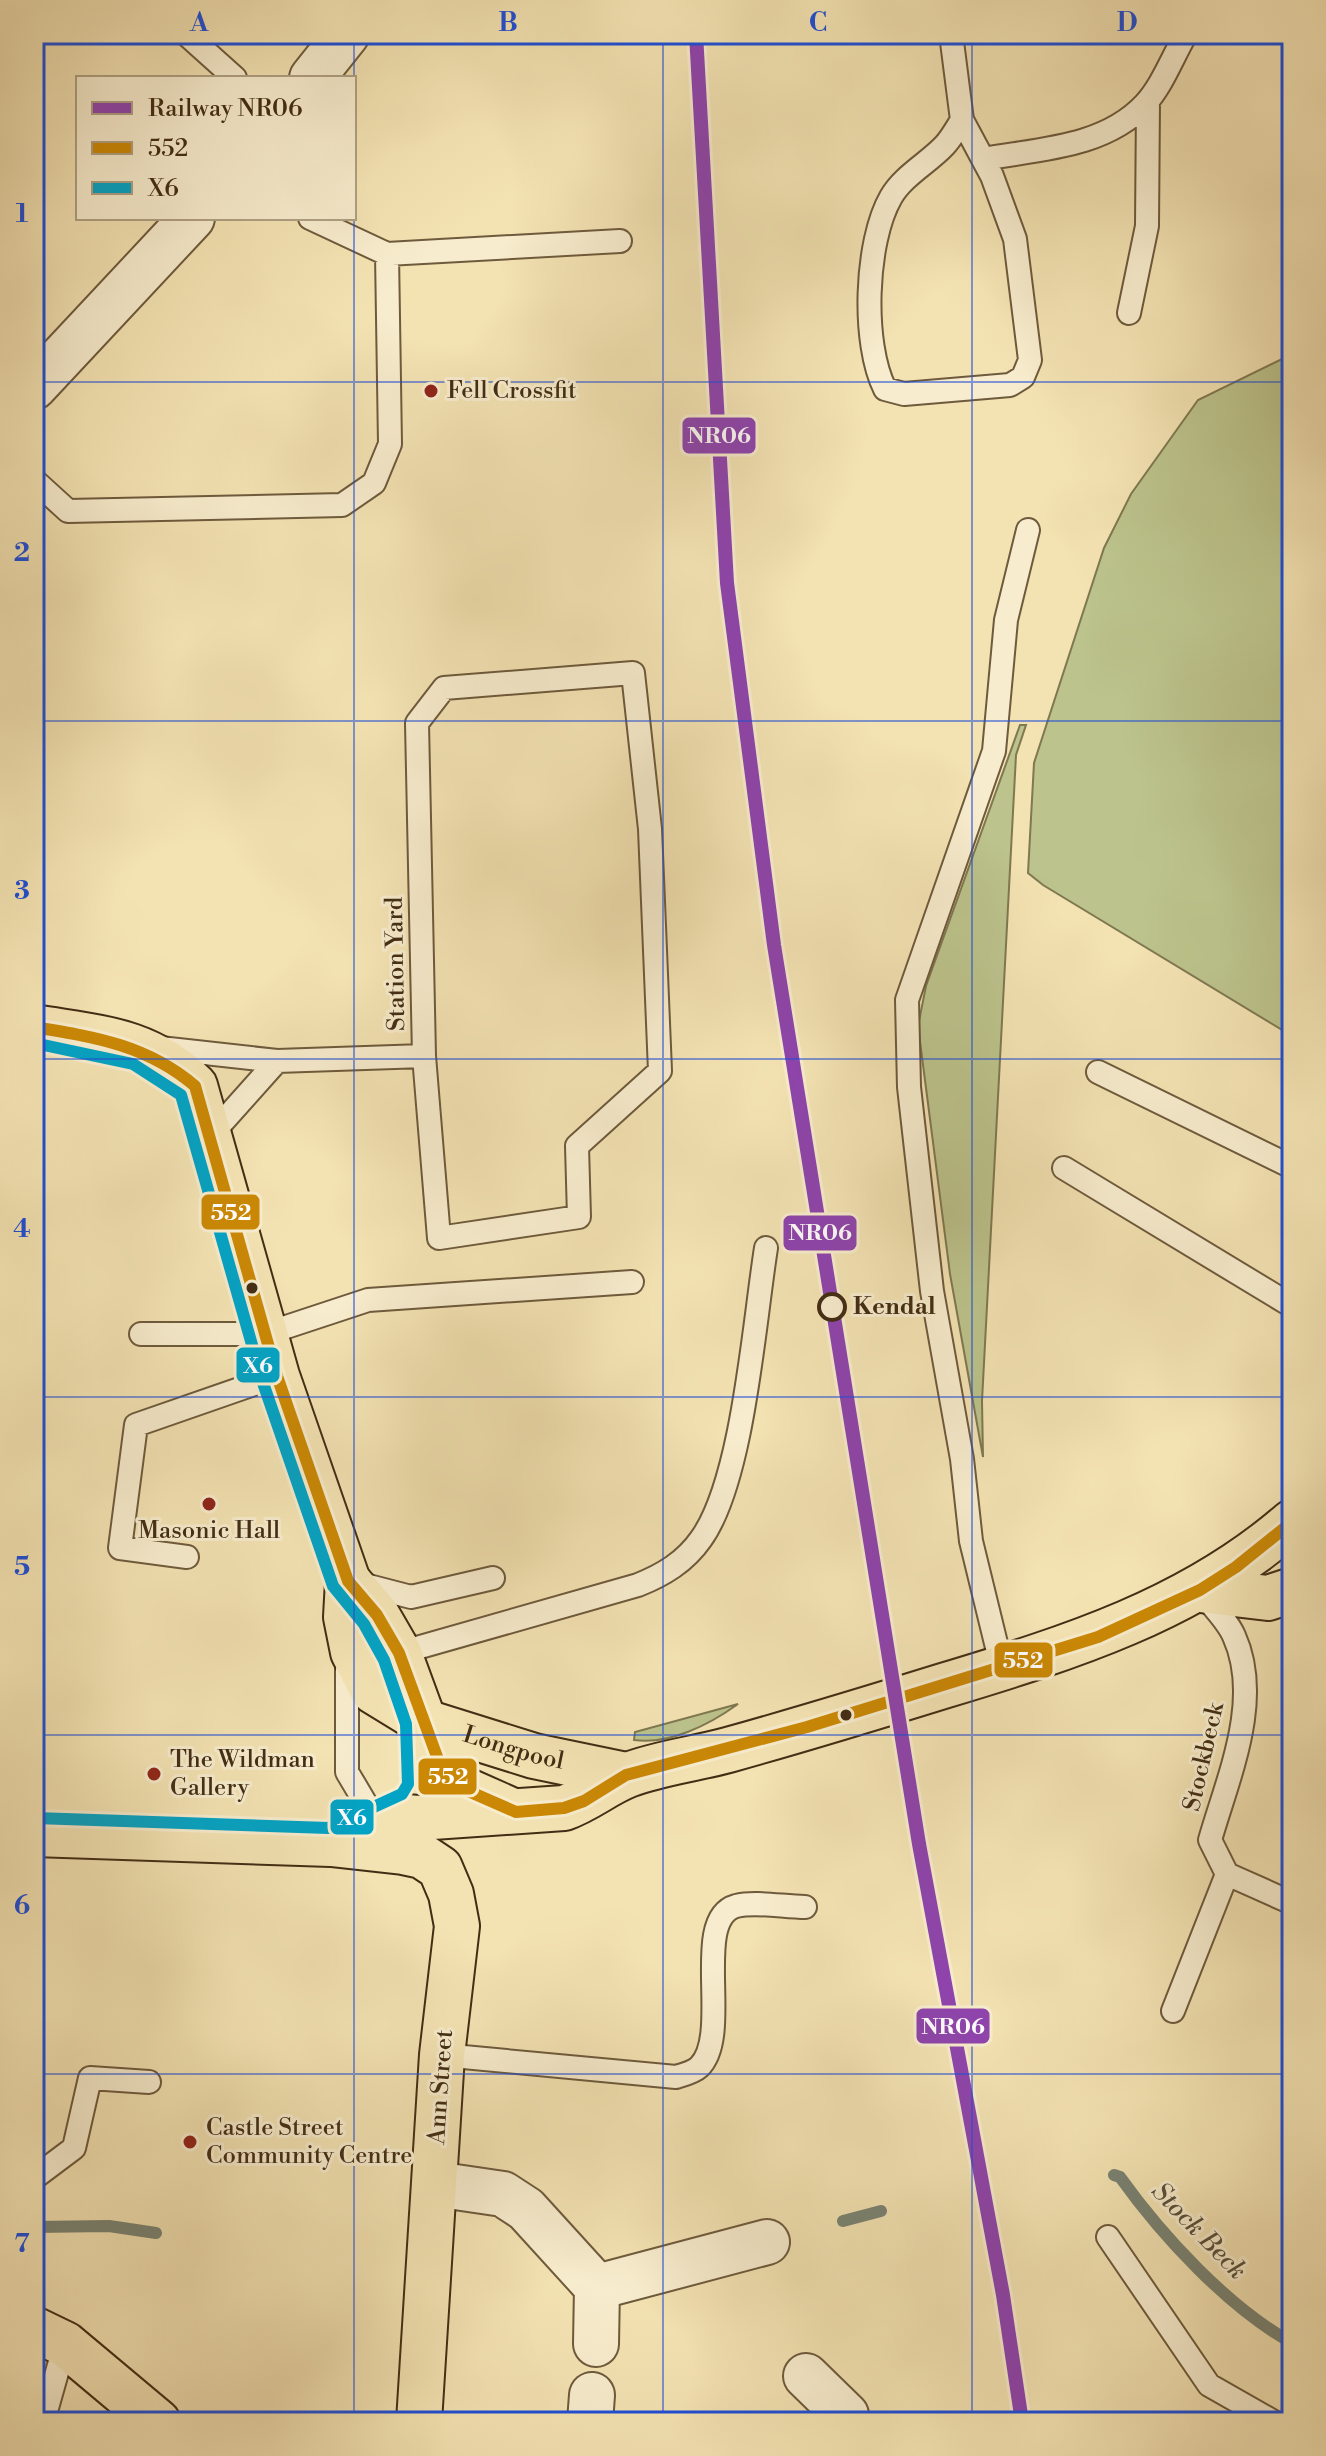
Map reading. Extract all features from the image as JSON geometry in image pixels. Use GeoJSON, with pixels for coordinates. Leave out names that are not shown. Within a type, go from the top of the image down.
{"type":"FeatureCollection","features":[{"type":"Feature","properties":{"kind":"main road"},"geometry":{"type":"LineString","coordinates":[[34,1027],[138,1046],[175,1066],[195,1086],[277,1376],[348,1581],[377,1615],[399,1653],[422,1721],[424,1788],[413,1806],[331,1844]]}},
{"type":"Feature","properties":{"kind":"main road","name":"Longpool"},"geometry":{"type":"LineString","coordinates":[[422,1721],[443,1773],[468,1791],[516,1812],[564,1808],[584,1801],[626,1775],[725,1751],[1098,1637],[1200,1590],[1236,1567],[1292,1522]]}},
{"type":"Feature","properties":{"kind":"main road"},"geometry":{"type":"LineString","coordinates":[[348,1581],[346,1617],[353,1652],[373,1691],[422,1721]]}},
{"type":"Feature","properties":{"kind":"main road"},"geometry":{"type":"LineString","coordinates":[[1200,1590],[1268,1598],[1292,1590]]}},
{"type":"Feature","properties":{"kind":"main road","name":"Longpool"},"geometry":{"type":"LineString","coordinates":[[422,1721],[534,1756],[626,1775]]}},
{"type":"Feature","properties":{"kind":"main road"},"geometry":{"type":"LineString","coordinates":[[385,1819],[516,1812]]}},
{"type":"Feature","properties":{"kind":"main road","name":"Ann Street"},"geometry":{"type":"LineString","coordinates":[[34,1834],[331,1844],[422,1856],[440,1868],[451,1894],[457,1926],[442,2055],[419,2422]]}},
{"type":"Feature","properties":{"kind":"main road"},"geometry":{"type":"LineString","coordinates":[[49,2337],[158,2422]]}},
{"type":"Feature","properties":{"kind":"street"},"geometry":{"type":"LineString","coordinates":[[314,76],[347,34]]}},
{"type":"Feature","properties":{"kind":"street"},"geometry":{"type":"LineString","coordinates":[[34,387],[190,220]]}},
{"type":"Feature","properties":{"kind":"street"},"geometry":{"type":"LineString","coordinates":[[435,2184],[503,2194],[526,2209],[597,2287],[596,2344]]}},
{"type":"Feature","properties":{"kind":"street"},"geometry":{"type":"LineString","coordinates":[[597,2287],[767,2242]]}},
{"type":"Feature","properties":{"kind":"street"},"geometry":{"type":"LineString","coordinates":[[806,2376],[846,2415],[847,2422]]}},
{"type":"Feature","properties":{"kind":"lane"},"geometry":{"type":"LineString","coordinates":[[186,34],[233,76]]}},
{"type":"Feature","properties":{"kind":"lane"},"geometry":{"type":"LineString","coordinates":[[951,34],[962,120],[983,159],[1015,239],[1030,360],[1023,377],[1010,385],[904,394],[885,389],[875,371],[870,290],[875,233],[892,195],[946,145],[962,120]]}},
{"type":"Feature","properties":{"kind":"lane"},"geometry":{"type":"LineString","coordinates":[[983,159],[1082,141],[1120,127],[1148,102],[1186,34]]}},
{"type":"Feature","properties":{"kind":"lane"},"geometry":{"type":"LineString","coordinates":[[1129,313],[1147,226],[1148,102]]}},
{"type":"Feature","properties":{"kind":"lane"},"geometry":{"type":"LineString","coordinates":[[314,220],[387,254],[620,241]]}},
{"type":"Feature","properties":{"kind":"lane"},"geometry":{"type":"LineString","coordinates":[[34,480],[68,511],[342,505],[374,483],[390,444],[387,254]]}},
{"type":"Feature","properties":{"kind":"lane"},"geometry":{"type":"LineString","coordinates":[[1002,1668],[971,1541],[962,1459],[932,1291],[909,1087],[907,1000],[994,751],[1006,620],[1028,530]]}},
{"type":"Feature","properties":{"kind":"lane","name":"Station Yard"},"geometry":{"type":"LineString","coordinates":[[633,673],[650,829],[660,1071],[577,1146],[579,1217],[439,1238],[424,1056],[417,723],[444,688],[633,673]]}},
{"type":"Feature","properties":{"kind":"lane","name":"Station Yard"},"geometry":{"type":"LineString","coordinates":[[138,1046],[277,1061],[424,1056]]}},
{"type":"Feature","properties":{"kind":"lane"},"geometry":{"type":"LineString","coordinates":[[210,1136],[277,1061]]}},
{"type":"Feature","properties":{"kind":"lane"},"geometry":{"type":"LineString","coordinates":[[1098,1072],[1292,1167]]}},
{"type":"Feature","properties":{"kind":"lane"},"geometry":{"type":"LineString","coordinates":[[1064,1168],[1292,1306]]}},
{"type":"Feature","properties":{"kind":"lane"},"geometry":{"type":"LineString","coordinates":[[399,1653],[638,1585],[662,1575],[682,1561],[702,1538],[733,1461],[766,1248]]}},
{"type":"Feature","properties":{"kind":"lane"},"geometry":{"type":"LineString","coordinates":[[141,1334],[265,1334],[368,1300],[632,1282]]}},
{"type":"Feature","properties":{"kind":"lane"},"geometry":{"type":"LineString","coordinates":[[187,1557],[120,1548],[136,1425],[277,1376]]}},
{"type":"Feature","properties":{"kind":"lane"},"geometry":{"type":"LineString","coordinates":[[348,1581],[411,1597],[493,1578]]}},
{"type":"Feature","properties":{"kind":"lane","name":"Stockbeck"},"geometry":{"type":"LineString","coordinates":[[1200,1590],[1229,1626],[1246,1678],[1241,1734],[1210,1840],[1227,1874]]}},
{"type":"Feature","properties":{"kind":"lane"},"geometry":{"type":"LineString","coordinates":[[353,1652],[347,1670],[347,1772],[359,1797],[385,1819]]}},
{"type":"Feature","properties":{"kind":"lane"},"geometry":{"type":"LineString","coordinates":[[1173,2011],[1227,1874],[1292,1903]]}},
{"type":"Feature","properties":{"kind":"lane"},"geometry":{"type":"LineString","coordinates":[[442,2055],[676,2077],[699,2067],[712,2045],[715,1931],[724,1914],[736,1906],[805,1907]]}},
{"type":"Feature","properties":{"kind":"lane"},"geometry":{"type":"LineString","coordinates":[[34,2178],[74,2148],[90,2078],[149,2082]]}},
{"type":"Feature","properties":{"kind":"lane"},"geometry":{"type":"LineString","coordinates":[[1108,2237],[1209,2385],[1274,2422]]}},
{"type":"Feature","properties":{"kind":"lane"},"geometry":{"type":"LineString","coordinates":[[43,2422],[49,2337]]}},
{"type":"Feature","properties":{"kind":"green space"},"geometry":{"type":"Polygon","coordinates":[[[1292,354],[1292,1036],[1028,873],[1034,763],[1104,548],[1131,494],[1198,400],[1292,354]]]}},
{"type":"Feature","properties":{"kind":"green space"},"geometry":{"type":"Polygon","coordinates":[[[1020,725],[1026,725],[1016,755],[982,1401],[983,1457],[950,1274],[918,1026],[926,986],[1020,725]]]}},
{"type":"Feature","properties":{"kind":"green space"},"geometry":{"type":"Polygon","coordinates":[[[738,1704],[688,1732],[661,1739],[634,1740],[635,1732],[738,1704]]]}},
{"type":"Feature","properties":{"kind":"waterway","name":"Stock Beck"},"geometry":{"type":"LineString","coordinates":[[1114,2175],[1120,2177],[1198,2269],[1244,2310],[1292,2343]]}},
{"type":"Feature","properties":{"kind":"waterway","name":"Stock Beck"},"geometry":{"type":"LineString","coordinates":[[843,2221],[881,2211]]}},
{"type":"Feature","properties":{"kind":"waterway","name":"Stock Beck"},"geometry":{"type":"LineString","coordinates":[[34,2227],[109,2226],[156,2233]]}},
{"type":"Feature","properties":{"kind":"rail line","name":"NR06"},"geometry":{"type":"LineString","coordinates":[[696,34],[727,583],[774,945],[919,1844],[1003,2295],[1022,2422]]}},
{"type":"Feature","properties":{"kind":"transit line","name":"552"},"geometry":{"type":"LineString","coordinates":[[34,1027],[99,1039],[139,1052],[177,1072],[195,1086],[277,1376],[348,1581],[377,1615],[399,1653],[443,1773],[468,1791],[516,1812],[564,1808],[584,1801],[626,1775],[807,1727],[1098,1637],[1200,1590],[1236,1567],[1292,1522]]}},
{"type":"Feature","properties":{"kind":"transit line","name":"X6"},"geometry":{"type":"LineString","coordinates":[[34,1043],[133,1064],[181,1095],[262,1380],[333,1586],[364,1624],[384,1660],[406,1724],[408,1784],[402,1794],[328,1828],[35,1818]]}},
{"type":"Feature","properties":{"kind":"place","name":"Fell Crossfit"},"geometry":{"type":"Point","coordinates":[431,391]}},
{"type":"Feature","properties":{"kind":"place","name":"Kendal"},"geometry":{"type":"Point","coordinates":[832,1307]}},
{"type":"Feature","properties":{"kind":"place","name":"Masonic Hall"},"geometry":{"type":"Point","coordinates":[209,1504]}},
{"type":"Feature","properties":{"kind":"place","name":"The Wildman Gallery"},"geometry":{"type":"Point","coordinates":[154,1774]}},
{"type":"Feature","properties":{"kind":"place","name":"Castle Street Community Centre"},"geometry":{"type":"Point","coordinates":[190,2142]}}]}
